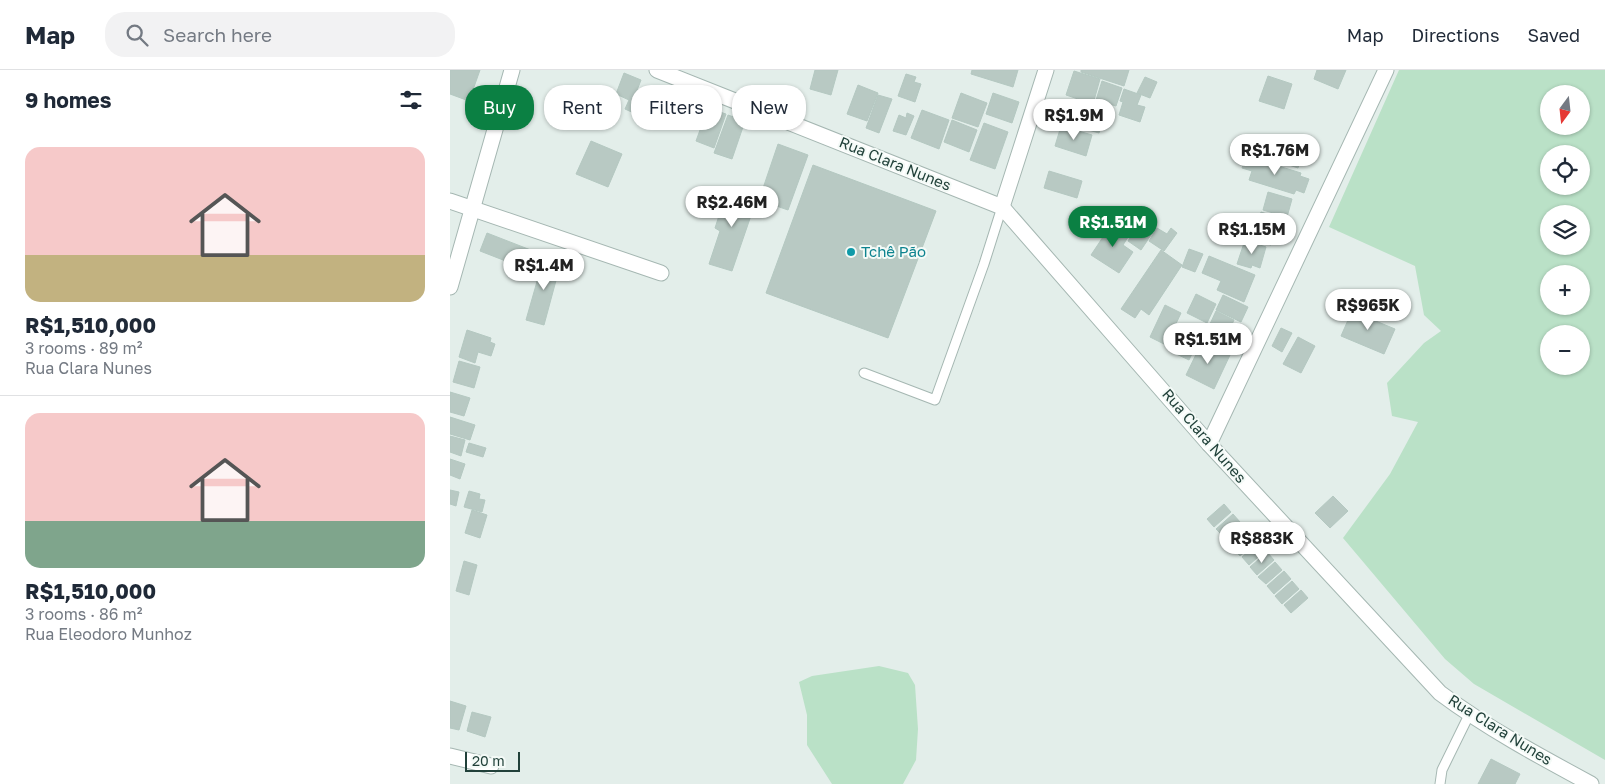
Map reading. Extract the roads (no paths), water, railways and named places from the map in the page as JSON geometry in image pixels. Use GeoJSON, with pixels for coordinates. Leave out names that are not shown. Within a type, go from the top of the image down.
{"type":"FeatureCollection","features":[{"type":"Feature","properties":{"kind":"street"},"geometry":{"type":"LineString","coordinates":[[450,287],[512,70]]}},
{"type":"Feature","properties":{"kind":"street","name":"Rua Clara Nunes"},"geometry":{"type":"LineString","coordinates":[[657,70],[1002,207],[1209,444],[1440,693],[1470,715],[1591,784]]}},
{"type":"Feature","properties":{"kind":"street"},"geometry":{"type":"LineString","coordinates":[[1002,207],[1046,70]]}},
{"type":"Feature","properties":{"kind":"street"},"geometry":{"type":"LineString","coordinates":[[1209,444],[1386,70]]}},
{"type":"Feature","properties":{"kind":"street"},"geometry":{"type":"LineString","coordinates":[[450,201],[661,272]]}},
{"type":"Feature","properties":{"kind":"street"},"geometry":{"type":"LineString","coordinates":[[450,756],[491,766]]}},
{"type":"Feature","properties":{"kind":"lane"},"geometry":{"type":"LineString","coordinates":[[864,373],[935,400],[984,264],[1002,207]]}},
{"type":"Feature","properties":{"kind":"lane"},"geometry":{"type":"LineString","coordinates":[[1440,784],[1442,770],[1470,715]]}},
{"type":"Feature","properties":{"kind":"place","name":"Tchê Pão"},"geometry":{"type":"Point","coordinates":[851,252]}}]}
